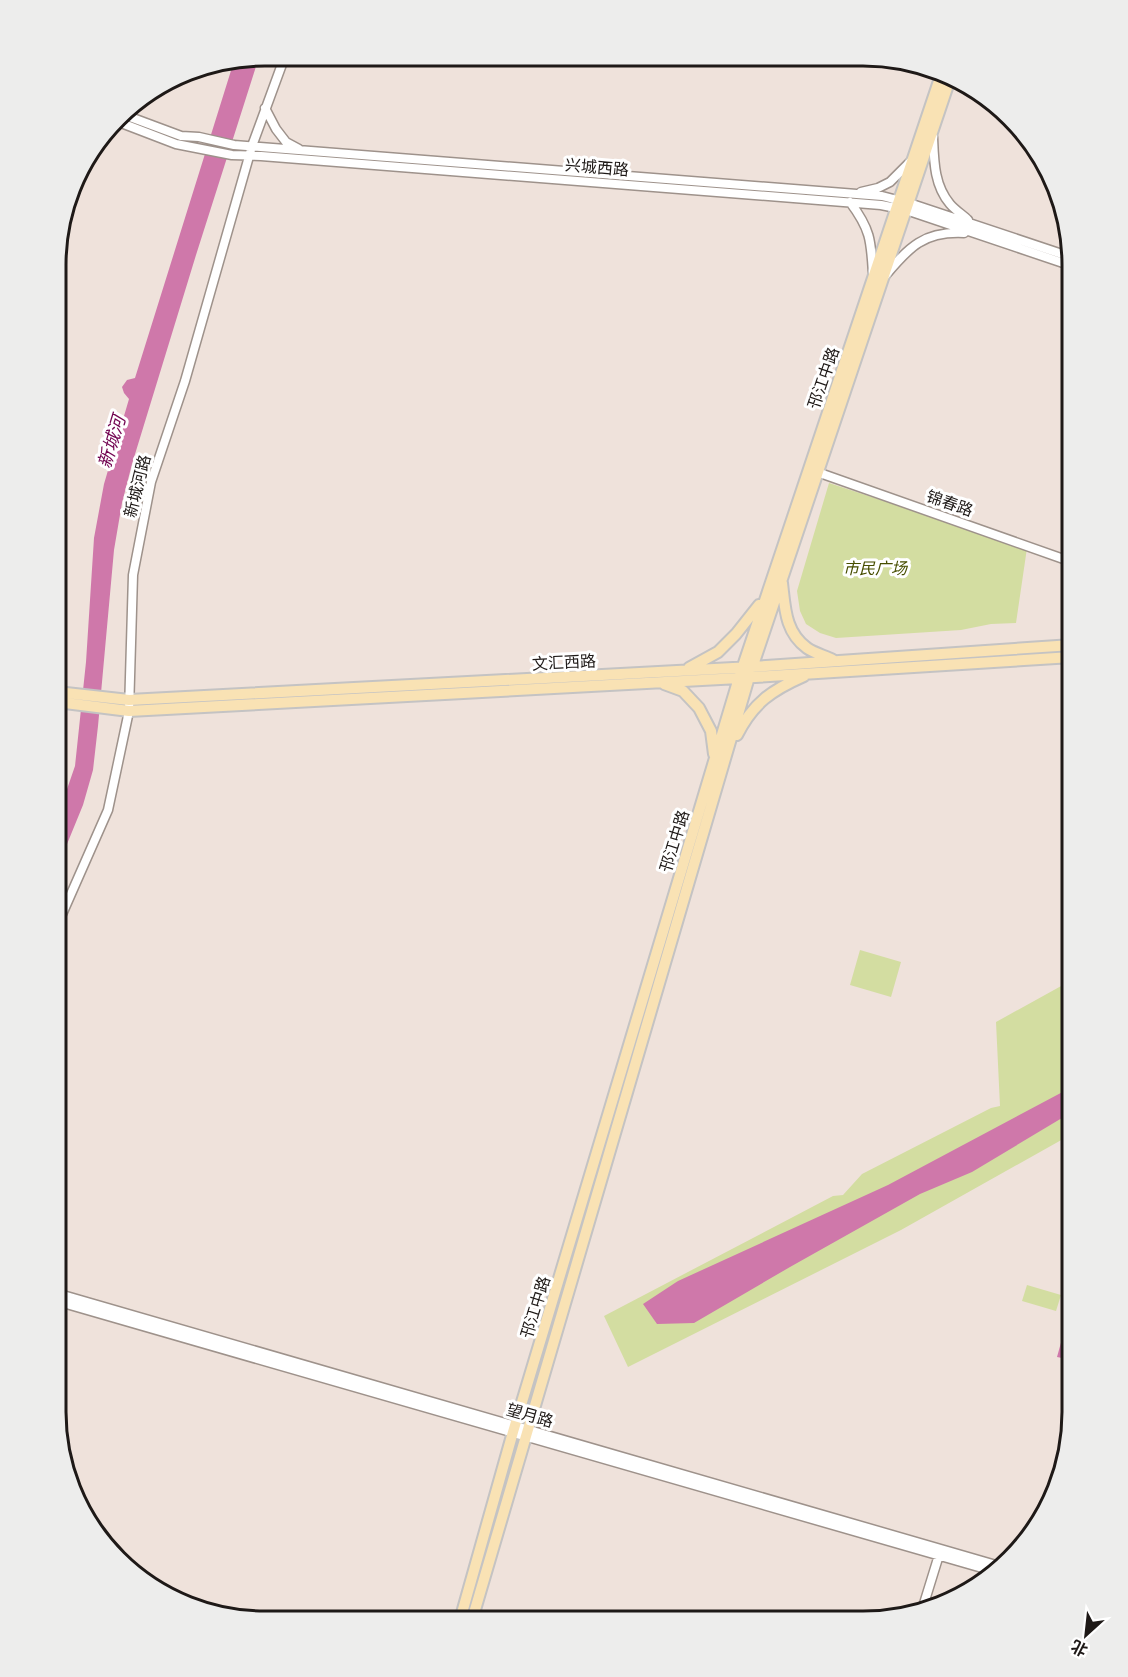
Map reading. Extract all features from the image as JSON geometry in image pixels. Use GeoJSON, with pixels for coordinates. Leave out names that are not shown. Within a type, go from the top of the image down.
{"type":"FeatureCollection","features":[{"type":"Feature","properties":{"kind":"main road","name":"邗江中路"},"geometry":{"type":"LineString","coordinates":[[903,205],[912,160],[939,81]]}},
{"type":"Feature","properties":{"kind":"main road","name":"邗江中路"},"geometry":{"type":"LineString","coordinates":[[475,1611],[745,672],[764,598],[903,205],[948,86]]}},
{"type":"Feature","properties":{"kind":"main road","name":"邗江中路"},"geometry":{"type":"LineString","coordinates":[[745,672],[782,580],[878,278]]}},
{"type":"Feature","properties":{"kind":"main road"},"geometry":{"type":"LineString","coordinates":[[782,580],[786,613],[793,636],[808,649],[836,661]]}},
{"type":"Feature","properties":{"kind":"main road"},"geometry":{"type":"LineString","coordinates":[[685,671],[718,652],[736,634],[764,598]]}},
{"type":"Feature","properties":{"kind":"main road","name":"文汇西路"},"geometry":{"type":"LineString","coordinates":[[66,696],[75,699],[129,706],[658,682],[836,661],[1062,646]]}},
{"type":"Feature","properties":{"kind":"main road","name":"文汇西路"},"geometry":{"type":"LineString","coordinates":[[129,706],[685,671],[812,673],[1062,658]]}},
{"type":"Feature","properties":{"kind":"main road"},"geometry":{"type":"LineString","coordinates":[[720,757],[745,719],[761,700],[782,686],[812,673]]}},
{"type":"Feature","properties":{"kind":"main road"},"geometry":{"type":"LineString","coordinates":[[658,682],[683,692],[699,708],[711,731],[720,757]]}},
{"type":"Feature","properties":{"kind":"main road","name":"文汇西路"},"geometry":{"type":"LineString","coordinates":[[66,700],[75,699]]}},
{"type":"Feature","properties":{"kind":"main road","name":"邗江中路"},"geometry":{"type":"LineString","coordinates":[[463,1611],[514,1429],[720,757]]}},
{"type":"Feature","properties":{"kind":"street","name":"新城河路"},"geometry":{"type":"LineString","coordinates":[[66,905],[108,810],[129,706],[133,575],[151,482],[185,381],[251,151],[281,66]]}},
{"type":"Feature","properties":{"kind":"street"},"geometry":{"type":"LineString","coordinates":[[265,108],[286,142],[303,150]]}},
{"type":"Feature","properties":{"kind":"street","name":"兴城西路"},"geometry":{"type":"LineString","coordinates":[[131,118],[181,136],[205,138],[251,151],[851,198],[882,196],[1062,262]]}},
{"type":"Feature","properties":{"kind":"street","name":"兴城西路"},"geometry":{"type":"LineString","coordinates":[[125,124],[170,142],[232,155],[251,151],[303,150],[851,198]]}},
{"type":"Feature","properties":{"kind":"street"},"geometry":{"type":"LineString","coordinates":[[932,130],[938,185],[950,204],[974,229]]}},
{"type":"Feature","properties":{"kind":"street"},"geometry":{"type":"LineString","coordinates":[[878,278],[870,237],[851,198],[890,182],[912,160]]}},
{"type":"Feature","properties":{"kind":"street"},"geometry":{"type":"LineString","coordinates":[[878,278],[904,253],[925,239],[947,232],[974,229]]}},
{"type":"Feature","properties":{"kind":"street","name":"兴城西路"},"geometry":{"type":"LineString","coordinates":[[974,229],[1061,254]]}},
{"type":"Feature","properties":{"kind":"street","name":"锦春路"},"geometry":{"type":"LineString","coordinates":[[817,472],[1062,558]]}},
{"type":"Feature","properties":{"kind":"street","name":"望月路"},"geometry":{"type":"LineString","coordinates":[[66,1296],[985,1569]]}},
{"type":"Feature","properties":{"kind":"street","name":"望月路"},"geometry":{"type":"LineString","coordinates":[[66,1304],[514,1429]]}},
{"type":"Feature","properties":{"kind":"street","name":"望月路"},"geometry":{"type":"LineString","coordinates":[[526,1433],[991,1564]]}},
{"type":"Feature","properties":{"kind":"street"},"geometry":{"type":"LineString","coordinates":[[925,1601],[939,1555]]}},
{"type":"Feature","properties":{"kind":"green space","name":"市民广场"},"geometry":{"type":"Polygon","coordinates":[[[829,483],[1027,548],[1016,623],[991,624],[961,630],[836,638],[820,633],[806,624],[800,611],[797,591],[829,483]]]}},
{"type":"Feature","properties":{"kind":"green space"},"geometry":{"type":"Polygon","coordinates":[[[860,950],[901,962],[891,997],[850,985],[860,950]]]}},
{"type":"Feature","properties":{"kind":"green space"},"geometry":{"type":"Polygon","coordinates":[[[1062,986],[1062,1140],[901,1230],[628,1367],[604,1316],[833,1196],[843,1195],[862,1174],[991,1108],[1000,1106],[996,1022],[1062,986]]]}},
{"type":"Feature","properties":{"kind":"green space"},"geometry":{"type":"Polygon","coordinates":[[[1027,1285],[1061,1295],[1056,1311],[1022,1301],[1027,1285]]]}},
{"type":"Feature","properties":{"kind":"shaded area"},"geometry":{"type":"Polygon","coordinates":[[[256,67],[196,255],[122,503],[114,550],[93,770],[83,805],[66,847],[66,792],[75,766],[86,662],[94,538],[104,484],[129,399],[122,387],[127,380],[135,378],[231,70],[256,67]]]}},
{"type":"Feature","properties":{"kind":"shaded area"},"geometry":{"type":"Polygon","coordinates":[[[1062,1092],[1062,1118],[972,1172],[920,1194],[694,1323],[657,1324],[643,1304],[678,1281],[888,1185],[1062,1092]]]}},
{"type":"Feature","properties":{"kind":"shaded area"},"geometry":{"type":"Polygon","coordinates":[[[1062,1339],[1062,1358],[1057,1357],[1062,1339]]]}},
{"type":"Feature","properties":{"kind":"water label","name":"新城河"},"geometry":{"type":"Point","coordinates":[112,442]}}]}
